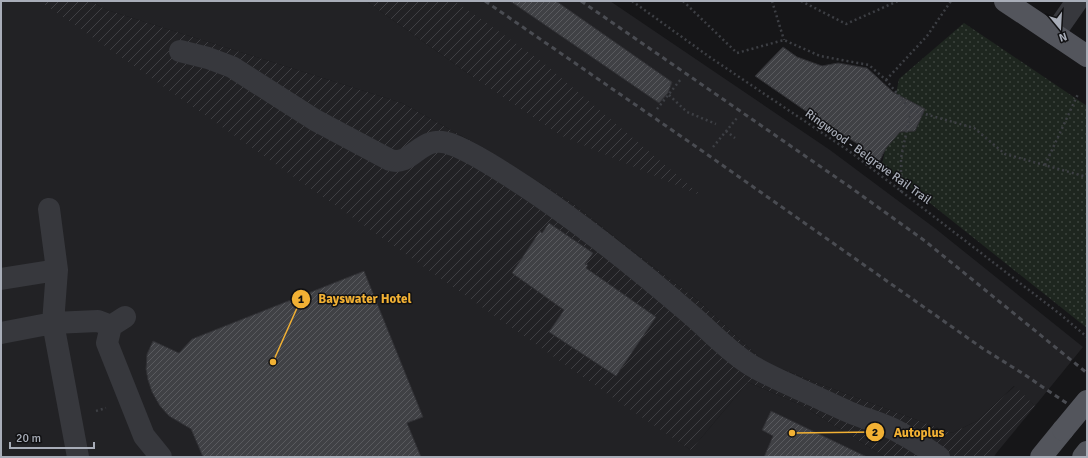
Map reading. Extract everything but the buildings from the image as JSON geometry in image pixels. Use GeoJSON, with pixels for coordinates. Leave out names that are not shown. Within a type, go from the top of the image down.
{"type":"FeatureCollection","features":[{"type":"Feature","properties":{"kind":"main road"},"geometry":{"type":"LineString","coordinates":[[1011,3],[1087,56]]}},
{"type":"Feature","properties":{"kind":"main road"},"geometry":{"type":"LineString","coordinates":[[1041,457],[1087,401]]}},
{"type":"Feature","properties":{"kind":"main road"},"geometry":{"type":"LineString","coordinates":[[1083,457],[1087,452]]}},
{"type":"Feature","properties":{"kind":"lane"},"geometry":{"type":"LineString","coordinates":[[1054,34],[1077,1]]}},
{"type":"Feature","properties":{"kind":"lane"},"geometry":{"type":"LineString","coordinates":[[180,51],[208,58],[232,67],[315,120],[390,160],[396,162],[402,161],[425,145],[433,142],[452,144],[470,153],[540,196],[600,239],[689,313],[730,350],[748,363],[769,375],[848,411],[897,431],[939,457]]}},
{"type":"Feature","properties":{"kind":"lane"},"geometry":{"type":"LineString","coordinates":[[50,210],[56,270],[53,323],[78,457]]}},
{"type":"Feature","properties":{"kind":"lane"},"geometry":{"type":"LineString","coordinates":[[1,279],[56,270]]}},
{"type":"Feature","properties":{"kind":"lane"},"geometry":{"type":"LineString","coordinates":[[1,333],[53,323],[118,321],[107,343],[144,436],[161,457]]}},
{"type":"Feature","properties":{"kind":"path","name":"Ringwood - Belgrave Rail Trail"},"geometry":{"type":"LineString","coordinates":[[632,1],[711,58],[849,152],[1053,309],[1087,337]]}},
{"type":"Feature","properties":{"kind":"path"},"geometry":{"type":"LineString","coordinates":[[683,1],[737,53],[784,40],[820,56],[869,65],[886,80],[910,110],[974,128],[1005,154],[1087,177]]}},
{"type":"Feature","properties":{"kind":"path"},"geometry":{"type":"LineString","coordinates":[[772,1],[784,40]]}},
{"type":"Feature","properties":{"kind":"path"},"geometry":{"type":"LineString","coordinates":[[801,1],[846,24],[898,1]]}},
{"type":"Feature","properties":{"kind":"path"},"geometry":{"type":"LineString","coordinates":[[886,80],[927,36],[951,1]]}},
{"type":"Feature","properties":{"kind":"path"},"geometry":{"type":"LineString","coordinates":[[657,109],[681,79]]}},
{"type":"Feature","properties":{"kind":"path"},"geometry":{"type":"LineString","coordinates":[[1045,165],[1078,94]]}},
{"type":"Feature","properties":{"kind":"path"},"geometry":{"type":"LineString","coordinates":[[669,95],[687,112],[716,124]]}},
{"type":"Feature","properties":{"kind":"path"},"geometry":{"type":"LineString","coordinates":[[901,192],[901,158],[910,110]]}},
{"type":"Feature","properties":{"kind":"path"},"geometry":{"type":"LineString","coordinates":[[713,147],[737,118]]}},
{"type":"Feature","properties":{"kind":"path"},"geometry":{"type":"LineString","coordinates":[[726,132],[735,138]]}},
{"type":"Feature","properties":{"kind":"shaded area"},"geometry":{"type":"Polygon","coordinates":[[[1,1],[41,1],[691,450],[748,382],[803,406],[885,457],[1,457],[1,1]]]}},
{"type":"Feature","properties":{"kind":"shaded area"},"geometry":{"type":"Polygon","coordinates":[[[40,1],[90,1],[107,10],[402,103],[487,150],[572,203],[700,302],[764,362],[952,433],[977,421],[1015,386],[1035,406],[993,457],[885,457],[803,406],[748,382],[691,450],[625,406],[40,1]]]}},
{"type":"Feature","properties":{"kind":"shaded area"},"geometry":{"type":"Polygon","coordinates":[[[90,1],[366,1],[473,77],[455,1],[610,1],[830,150],[936,229],[1083,347],[1035,406],[1014,386],[977,421],[952,433],[764,362],[700,302],[572,203],[487,150],[402,103],[107,10],[90,1]]]}},
{"type":"Feature","properties":{"kind":"shaded area"},"geometry":{"type":"Polygon","coordinates":[[[366,1],[455,1],[541,61],[702,196],[560,135],[473,77],[366,1]]]}},
{"type":"Feature","properties":{"kind":"shaded area"},"geometry":{"type":"Polygon","coordinates":[[[964,23],[1087,106],[1087,328],[882,165],[899,79],[964,23]]]}},
{"type":"Feature","properties":{"kind":"railway"},"geometry":{"type":"LineString","coordinates":[[485,1],[698,148],[982,348],[1087,417]]}},
{"type":"Feature","properties":{"kind":"railway"},"geometry":{"type":"LineString","coordinates":[[581,1],[850,187],[925,241],[1087,373]]}},
{"type":"Feature","properties":{"kind":"place","name":"Bayswater Hotel"},"geometry":{"type":"Point","coordinates":[273,362]}},
{"type":"Feature","properties":{"kind":"place","name":"Autoplus"},"geometry":{"type":"Point","coordinates":[792,433]}}]}
